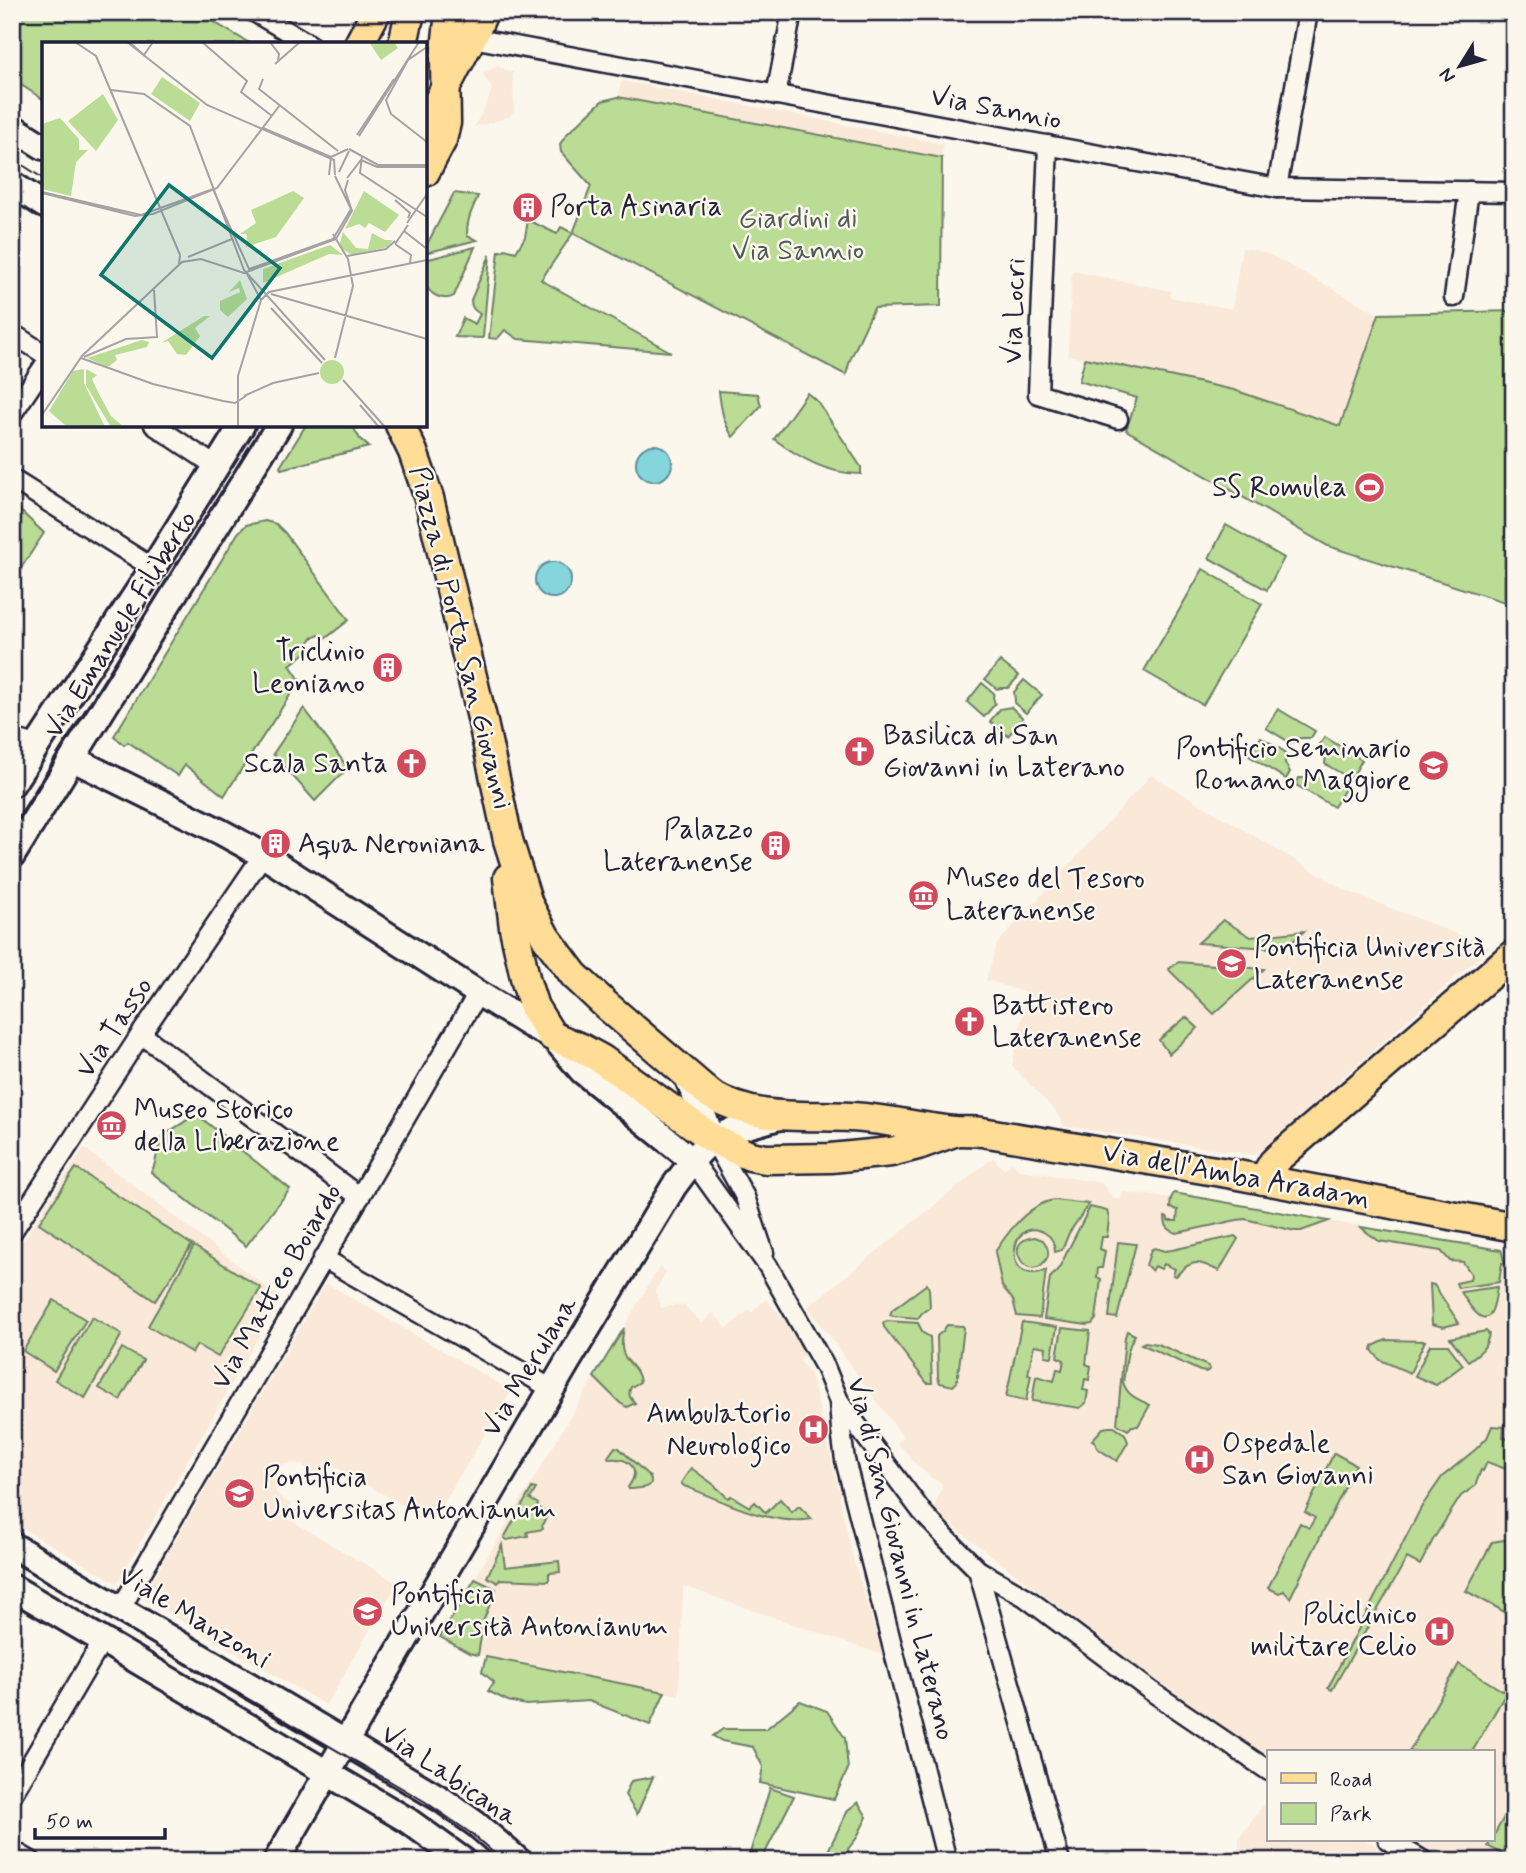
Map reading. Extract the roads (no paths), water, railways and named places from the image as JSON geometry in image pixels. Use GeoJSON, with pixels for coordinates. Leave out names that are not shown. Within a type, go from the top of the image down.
{"type":"FeatureCollection","features":[{"type":"Feature","properties":{"kind":"main road"},"geometry":{"type":"LineString","coordinates":[[360,42],[376,12]]}},
{"type":"Feature","properties":{"kind":"main road"},"geometry":{"type":"LineString","coordinates":[[403,42],[410,12]]}},
{"type":"Feature","properties":{"kind":"main road"},"geometry":{"type":"LineString","coordinates":[[427,168],[446,128],[445,58],[450,12]]}},
{"type":"Feature","properties":{"kind":"main road"},"geometry":{"type":"LineString","coordinates":[[427,123],[477,25]]}},
{"type":"Feature","properties":{"kind":"main road"},"geometry":{"type":"LineString","coordinates":[[12,127],[42,146]]}},
{"type":"Feature","properties":{"kind":"main road"},"geometry":{"type":"LineString","coordinates":[[12,184],[42,204]]}},
{"type":"Feature","properties":{"kind":"main road","name":"Via Emanuele Filiberto"},"geometry":{"type":"LineString","coordinates":[[12,784],[153,568],[241,427]]}},
{"type":"Feature","properties":{"kind":"main road","name":"Via Emanuele Filiberto"},"geometry":{"type":"LineString","coordinates":[[12,856],[278,427]]}},
{"type":"Feature","properties":{"kind":"main road","name":"Piazza di Porta San Giovanni"},"geometry":{"type":"LineString","coordinates":[[404,430],[429,498],[509,840]]}},
{"type":"Feature","properties":{"kind":"main road"},"geometry":{"type":"LineString","coordinates":[[73,759],[263,855],[530,1025],[601,1059],[713,1139],[750,1156],[766,1159],[831,1158],[891,1152],[957,1131]]}},
{"type":"Feature","properties":{"kind":"main road"},"geometry":{"type":"LineString","coordinates":[[509,840],[510,901],[522,965],[534,1007],[552,1036],[582,1071],[692,1161]]}},
{"type":"Feature","properties":{"kind":"main road","name":"Via dell'Amba Aradam"},"geometry":{"type":"LineString","coordinates":[[509,840],[523,893],[558,955],[590,991],[711,1095],[731,1106],[754,1113],[862,1118],[982,1132],[1263,1180],[1514,1227]]}},
{"type":"Feature","properties":{"kind":"main road"},"geometry":{"type":"LineString","coordinates":[[1263,1180],[1280,1156],[1514,954]]}},
{"type":"Feature","properties":{"kind":"main road"},"geometry":{"type":"LineString","coordinates":[[685,1072],[713,1139]]}},
{"type":"Feature","properties":{"kind":"main road"},"geometry":{"type":"LineString","coordinates":[[713,1139],[733,1130],[783,1116]]}},
{"type":"Feature","properties":{"kind":"main road","name":"Via Merulana"},"geometry":{"type":"LineString","coordinates":[[276,1861],[674,1186],[692,1161],[713,1139]]}},
{"type":"Feature","properties":{"kind":"main road","name":"Viale Manzoni"},"geometry":{"type":"LineString","coordinates":[[12,1545],[344,1742]]}},
{"type":"Feature","properties":{"kind":"main road"},"geometry":{"type":"LineString","coordinates":[[12,1587],[407,1820],[464,1861]]}},
{"type":"Feature","properties":{"kind":"main road","name":"Via Labicana"},"geometry":{"type":"LineString","coordinates":[[344,1742],[454,1808],[488,1833],[519,1861]]}},
{"type":"Feature","properties":{"kind":"street"},"geometry":{"type":"LineString","coordinates":[[254,12],[306,42]]}},
{"type":"Feature","properties":{"kind":"street"},"geometry":{"type":"LineString","coordinates":[[776,95],[792,12]]}},
{"type":"Feature","properties":{"kind":"street"},"geometry":{"type":"LineString","coordinates":[[1276,188],[1308,12]]}},
{"type":"Feature","properties":{"kind":"street","name":"Via Sannio"},"geometry":{"type":"LineString","coordinates":[[477,25],[776,95],[1276,188],[1514,192]]}},
{"type":"Feature","properties":{"kind":"street","name":"Via Locri"},"geometry":{"type":"LineString","coordinates":[[1048,145],[1038,394],[1118,419]]}},
{"type":"Feature","properties":{"kind":"street"},"geometry":{"type":"LineString","coordinates":[[1454,297],[1469,191]]}},
{"type":"Feature","properties":{"kind":"street"},"geometry":{"type":"LineString","coordinates":[[12,333],[42,353]]}},
{"type":"Feature","properties":{"kind":"street"},"geometry":{"type":"LineString","coordinates":[[12,414],[42,369]]}},
{"type":"Feature","properties":{"kind":"street"},"geometry":{"type":"LineString","coordinates":[[157,427],[217,467]]}},
{"type":"Feature","properties":{"kind":"street"},"geometry":{"type":"LineString","coordinates":[[12,478],[153,568]]}},
{"type":"Feature","properties":{"kind":"street"},"geometry":{"type":"LineString","coordinates":[[12,738],[36,745]]}},
{"type":"Feature","properties":{"kind":"street","name":"Via Tasso"},"geometry":{"type":"LineString","coordinates":[[12,1232],[141,1034],[263,855]]}},
{"type":"Feature","properties":{"kind":"street","name":"Via Matteo Boiardo"},"geometry":{"type":"LineString","coordinates":[[121,1608],[478,993]]}},
{"type":"Feature","properties":{"kind":"street"},"geometry":{"type":"LineString","coordinates":[[141,1034],[360,1197]]}},
{"type":"Feature","properties":{"kind":"street"},"geometry":{"type":"LineString","coordinates":[[713,1139],[746,1197],[772,1273]]}},
{"type":"Feature","properties":{"kind":"street"},"geometry":{"type":"LineString","coordinates":[[692,1161],[772,1273]]}},
{"type":"Feature","properties":{"kind":"street"},"geometry":{"type":"LineString","coordinates":[[323,1258],[552,1389]]}},
{"type":"Feature","properties":{"kind":"street","name":"Via di San Giovanni in Laterano"},"geometry":{"type":"LineString","coordinates":[[772,1273],[814,1347],[839,1401],[845,1461],[947,1861]]}},
{"type":"Feature","properties":{"kind":"street"},"geometry":{"type":"LineString","coordinates":[[839,1401],[922,1512],[978,1570],[1025,1597],[1152,1691],[1267,1770]]}},
{"type":"Feature","properties":{"kind":"street"},"geometry":{"type":"LineString","coordinates":[[978,1570],[1060,1861]]}},
{"type":"Feature","properties":{"kind":"street"},"geometry":{"type":"LineString","coordinates":[[12,1795],[103,1640]]}},
{"type":"Feature","properties":{"kind":"street"},"geometry":{"type":"LineString","coordinates":[[1391,1842],[1424,1861]]}},
{"type":"Feature","properties":{"kind":"street"},"geometry":{"type":"LineString","coordinates":[[12,1850],[31,1861]]}},
{"type":"Feature","properties":{"kind":"water"},"geometry":{"type":"Polygon","coordinates":[[[654,445],[667,450],[672,463],[667,476],[654,481],[641,476],[636,463],[641,450],[654,445]]]}},
{"type":"Feature","properties":{"kind":"water"},"geometry":{"type":"Polygon","coordinates":[[[553,562],[566,567],[571,580],[566,593],[553,598],[540,593],[535,580],[540,567],[553,562]]]}},
{"type":"Feature","properties":{"kind":"tram line"},"geometry":{"type":"LineString","coordinates":[[12,158],[42,178]]}},
{"type":"Feature","properties":{"kind":"tram line"},"geometry":{"type":"LineString","coordinates":[[12,827],[262,427]]}},
{"type":"Feature","properties":{"kind":"tram line"},"geometry":{"type":"LineString","coordinates":[[12,1562],[424,1801],[472,1834],[503,1861]]}},
{"type":"Feature","properties":{"kind":"place","name":"Porta Asinaria"},"geometry":{"type":"Point","coordinates":[527,207]}},
{"type":"Feature","properties":{"kind":"place","name":"SS Romulea"},"geometry":{"type":"Point","coordinates":[1370,488]}},
{"type":"Feature","properties":{"kind":"place","name":"Triclinio Leoniano"},"geometry":{"type":"Point","coordinates":[388,668]}},
{"type":"Feature","properties":{"kind":"place","name":"Basilica di San Giovanni in Laterano"},"geometry":{"type":"Point","coordinates":[860,752]}},
{"type":"Feature","properties":{"kind":"place","name":"Scala Santa"},"geometry":{"type":"Point","coordinates":[411,764]}},
{"type":"Feature","properties":{"kind":"place","name":"Pontificio Seminario Romano Maggiore"},"geometry":{"type":"Point","coordinates":[1434,765]}},
{"type":"Feature","properties":{"kind":"place","name":"Aqua Neroniana"},"geometry":{"type":"Point","coordinates":[275,844]}},
{"type":"Feature","properties":{"kind":"place","name":"Palazzo Lateranense"},"geometry":{"type":"Point","coordinates":[776,846]}},
{"type":"Feature","properties":{"kind":"place","name":"Museo del Tesoro Lateranense"},"geometry":{"type":"Point","coordinates":[923,895]}},
{"type":"Feature","properties":{"kind":"place","name":"Pontificia Università Lateranense"},"geometry":{"type":"Point","coordinates":[1231,964]}},
{"type":"Feature","properties":{"kind":"place","name":"Battistero Lateranense"},"geometry":{"type":"Point","coordinates":[969,1022]}},
{"type":"Feature","properties":{"kind":"place","name":"Museo Storico della Liberazione"},"geometry":{"type":"Point","coordinates":[111,1126]}},
{"type":"Feature","properties":{"kind":"place","name":"Ambulatorio Neurologico"},"geometry":{"type":"Point","coordinates":[814,1430]}},
{"type":"Feature","properties":{"kind":"place","name":"Ospedale San Giovanni"},"geometry":{"type":"Point","coordinates":[1199,1460]}},
{"type":"Feature","properties":{"kind":"place","name":"Pontificia Universitas Antonianum"},"geometry":{"type":"Point","coordinates":[240,1494]}},
{"type":"Feature","properties":{"kind":"place","name":"Pontificia Università Antonianum"},"geometry":{"type":"Point","coordinates":[368,1611]}},
{"type":"Feature","properties":{"kind":"place","name":"Policlinico militare Celio"},"geometry":{"type":"Point","coordinates":[1440,1631]}},
{"type":"Feature","properties":{"kind":"park label","name":"Giardini di Via Sannio"},"geometry":{"type":"Point","coordinates":[798,235]}}]}
